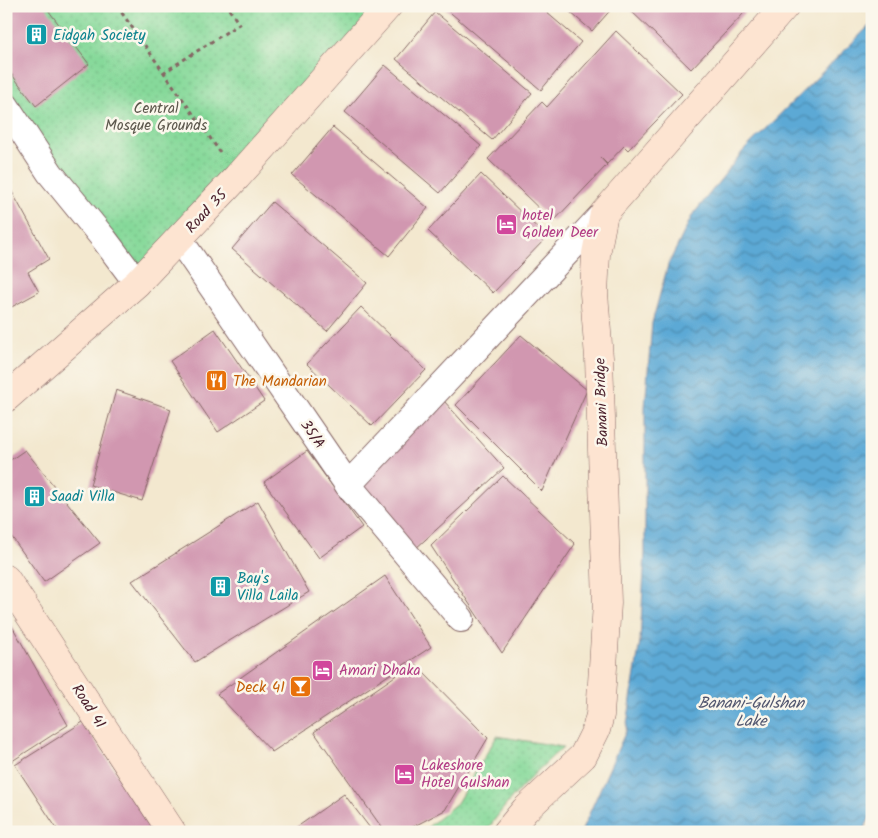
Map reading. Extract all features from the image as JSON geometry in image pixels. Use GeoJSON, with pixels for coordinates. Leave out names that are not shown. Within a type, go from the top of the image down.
{"type":"FeatureCollection","features":[{"type":"Feature","properties":{"kind":"main road","name":"Road 35"},"geometry":{"type":"LineString","coordinates":[[6,398],[136,284],[237,177],[388,6]]}},
{"type":"Feature","properties":{"kind":"main road"},"geometry":{"type":"LineString","coordinates":[[604,213],[785,6]]}},
{"type":"Feature","properties":{"kind":"main road","name":"Banani Bridge"},"geometry":{"type":"LineString","coordinates":[[507,832],[525,810],[583,756],[596,730],[600,715],[607,603],[599,358],[594,293],[596,254],[604,213]]}},
{"type":"Feature","properties":{"kind":"main road","name":"Road 41"},"geometry":{"type":"LineString","coordinates":[[6,579],[172,832]]}},
{"type":"Feature","properties":{"kind":"street"},"geometry":{"type":"LineString","coordinates":[[6,106],[50,173],[104,239],[136,284]]}},
{"type":"Feature","properties":{"kind":"street"},"geometry":{"type":"LineString","coordinates":[[348,485],[604,213]]}},
{"type":"Feature","properties":{"kind":"street","name":"35/A"},"geometry":{"type":"LineString","coordinates":[[179,239],[348,485],[461,619]]}},
{"type":"Feature","properties":{"kind":"path"},"geometry":{"type":"LineString","coordinates":[[117,6],[237,177]]}},
{"type":"Feature","properties":{"kind":"path"},"geometry":{"type":"LineString","coordinates":[[163,73],[239,24],[227,6]]}},
{"type":"Feature","properties":{"kind":"green space","name":"Central Mosque Grounds"},"geometry":{"type":"Polygon","coordinates":[[[6,6],[375,6],[147,287],[6,95],[6,6]]]}},
{"type":"Feature","properties":{"kind":"green space"},"geometry":{"type":"Polygon","coordinates":[[[497,736],[563,747],[522,787],[486,832],[422,832],[457,803],[497,736]]]}},
{"type":"Feature","properties":{"kind":"water","name":"Banani-Gulshan Lake"},"geometry":{"type":"Polygon","coordinates":[[[872,23],[872,813],[863,832],[581,832],[626,731],[640,641],[645,553],[645,407],[652,323],[668,265],[692,216],[743,151],[872,23]]]}},
{"type":"Feature","properties":{"kind":"building","name":"Eidgah Society"},"geometry":{"type":"Polygon","coordinates":[[[6,6],[45,6],[89,64],[36,106],[6,67],[6,6]]]}},
{"type":"Feature","properties":{"kind":"building"},"geometry":{"type":"Polygon","coordinates":[[[447,6],[539,6],[581,42],[541,90],[445,8],[447,6]]]}},
{"type":"Feature","properties":{"kind":"building"},"geometry":{"type":"Polygon","coordinates":[[[563,6],[614,6],[592,31],[563,6]]]}},
{"type":"Feature","properties":{"kind":"building"},"geometry":{"type":"Polygon","coordinates":[[[626,6],[739,6],[745,12],[691,69],[626,6]]]}},
{"type":"Feature","properties":{"kind":"building"},"geometry":{"type":"Polygon","coordinates":[[[435,12],[532,93],[492,140],[396,59],[435,12]]]}},
{"type":"Feature","properties":{"kind":"building"},"geometry":{"type":"Polygon","coordinates":[[[616,31],[682,94],[628,150],[624,146],[607,164],[600,157],[607,165],[553,222],[488,159],[542,102],[547,107],[616,31]]]}},
{"type":"Feature","properties":{"kind":"building"},"geometry":{"type":"Polygon","coordinates":[[[385,65],[481,146],[440,193],[345,112],[385,65]]]}},
{"type":"Feature","properties":{"kind":"building"},"geometry":{"type":"Polygon","coordinates":[[[333,127],[428,208],[389,256],[292,175],[333,127]]]}},
{"type":"Feature","properties":{"kind":"building"},"geometry":{"type":"Polygon","coordinates":[[[481,174],[547,237],[493,293],[428,231],[481,174]]]}},
{"type":"Feature","properties":{"kind":"building"},"geometry":{"type":"Polygon","coordinates":[[[6,181],[49,259],[28,272],[39,292],[6,310],[6,181]]]}},
{"type":"Feature","properties":{"kind":"building"},"geometry":{"type":"Polygon","coordinates":[[[272,202],[367,283],[327,331],[232,249],[272,202]]]}},
{"type":"Feature","properties":{"kind":"building"},"geometry":{"type":"Polygon","coordinates":[[[361,307],[426,370],[372,426],[307,364],[361,307]]]}},
{"type":"Feature","properties":{"kind":"building","name":"The Mandarian"},"geometry":{"type":"Polygon","coordinates":[[[215,329],[264,401],[218,432],[170,361],[215,329]]]}},
{"type":"Feature","properties":{"kind":"building"},"geometry":{"type":"Polygon","coordinates":[[[521,335],[587,390],[542,491],[456,405],[521,335]]]}},
{"type":"Feature","properties":{"kind":"building","name":"Saadi Villa"},"geometry":{"type":"Polygon","coordinates":[[[116,390],[171,409],[142,501],[90,485],[116,390]]]}},
{"type":"Feature","properties":{"kind":"building"},"geometry":{"type":"Polygon","coordinates":[[[444,401],[504,468],[414,550],[353,482],[444,401]]]}},
{"type":"Feature","properties":{"kind":"building","name":"Saadi Villa"},"geometry":{"type":"Polygon","coordinates":[[[25,450],[100,543],[44,582],[6,529],[6,463],[25,450]]]}},
{"type":"Feature","properties":{"kind":"building"},"geometry":{"type":"Polygon","coordinates":[[[307,451],[362,527],[319,558],[264,482],[307,451]]]}},
{"type":"Feature","properties":{"kind":"building"},"geometry":{"type":"Polygon","coordinates":[[[503,476],[575,544],[502,653],[431,546],[503,476]]]}},
{"type":"Feature","properties":{"kind":"building","name":"Bay's Villa Laila"},"geometry":{"type":"Polygon","coordinates":[[[258,501],[309,592],[195,662],[132,581],[258,501]]]}},
{"type":"Feature","properties":{"kind":"building","name":"Amari Dhaka"},"geometry":{"type":"Polygon","coordinates":[[[385,576],[431,647],[272,752],[217,694],[385,576]]]}},
{"type":"Feature","properties":{"kind":"building"},"geometry":{"type":"Polygon","coordinates":[[[8,619],[68,725],[6,765],[6,620],[8,619]]]}},
{"type":"Feature","properties":{"kind":"building","name":"Lakeshore Hotel Gulshan"},"geometry":{"type":"Polygon","coordinates":[[[414,663],[488,738],[445,810],[403,832],[385,832],[314,732],[414,663]]]}},
{"type":"Feature","properties":{"kind":"building"},"geometry":{"type":"Polygon","coordinates":[[[83,722],[153,829],[149,832],[59,832],[15,765],[83,722]]]}},
{"type":"Feature","properties":{"kind":"building"},"geometry":{"type":"Polygon","coordinates":[[[344,794],[373,832],[290,832],[344,794]]]}},
{"type":"Feature","properties":{"kind":"place","name":"Eidgah Society"},"geometry":{"type":"Point","coordinates":[37,35]}},
{"type":"Feature","properties":{"kind":"place","name":"hotel Golden Deer"},"geometry":{"type":"Point","coordinates":[506,224]}},
{"type":"Feature","properties":{"kind":"place","name":"The Mandarian"},"geometry":{"type":"Point","coordinates":[217,381]}},
{"type":"Feature","properties":{"kind":"place","name":"Saadi Villa"},"geometry":{"type":"Point","coordinates":[34,496]}},
{"type":"Feature","properties":{"kind":"place","name":"Bay's Villa Laila"},"geometry":{"type":"Point","coordinates":[221,587]}},
{"type":"Feature","properties":{"kind":"place","name":"Amari Dhaka"},"geometry":{"type":"Point","coordinates":[323,670]}},
{"type":"Feature","properties":{"kind":"place","name":"Deck 41"},"geometry":{"type":"Point","coordinates":[301,687]}},
{"type":"Feature","properties":{"kind":"place","name":"Lakeshore Hotel Gulshan"},"geometry":{"type":"Point","coordinates":[405,774]}}]}
